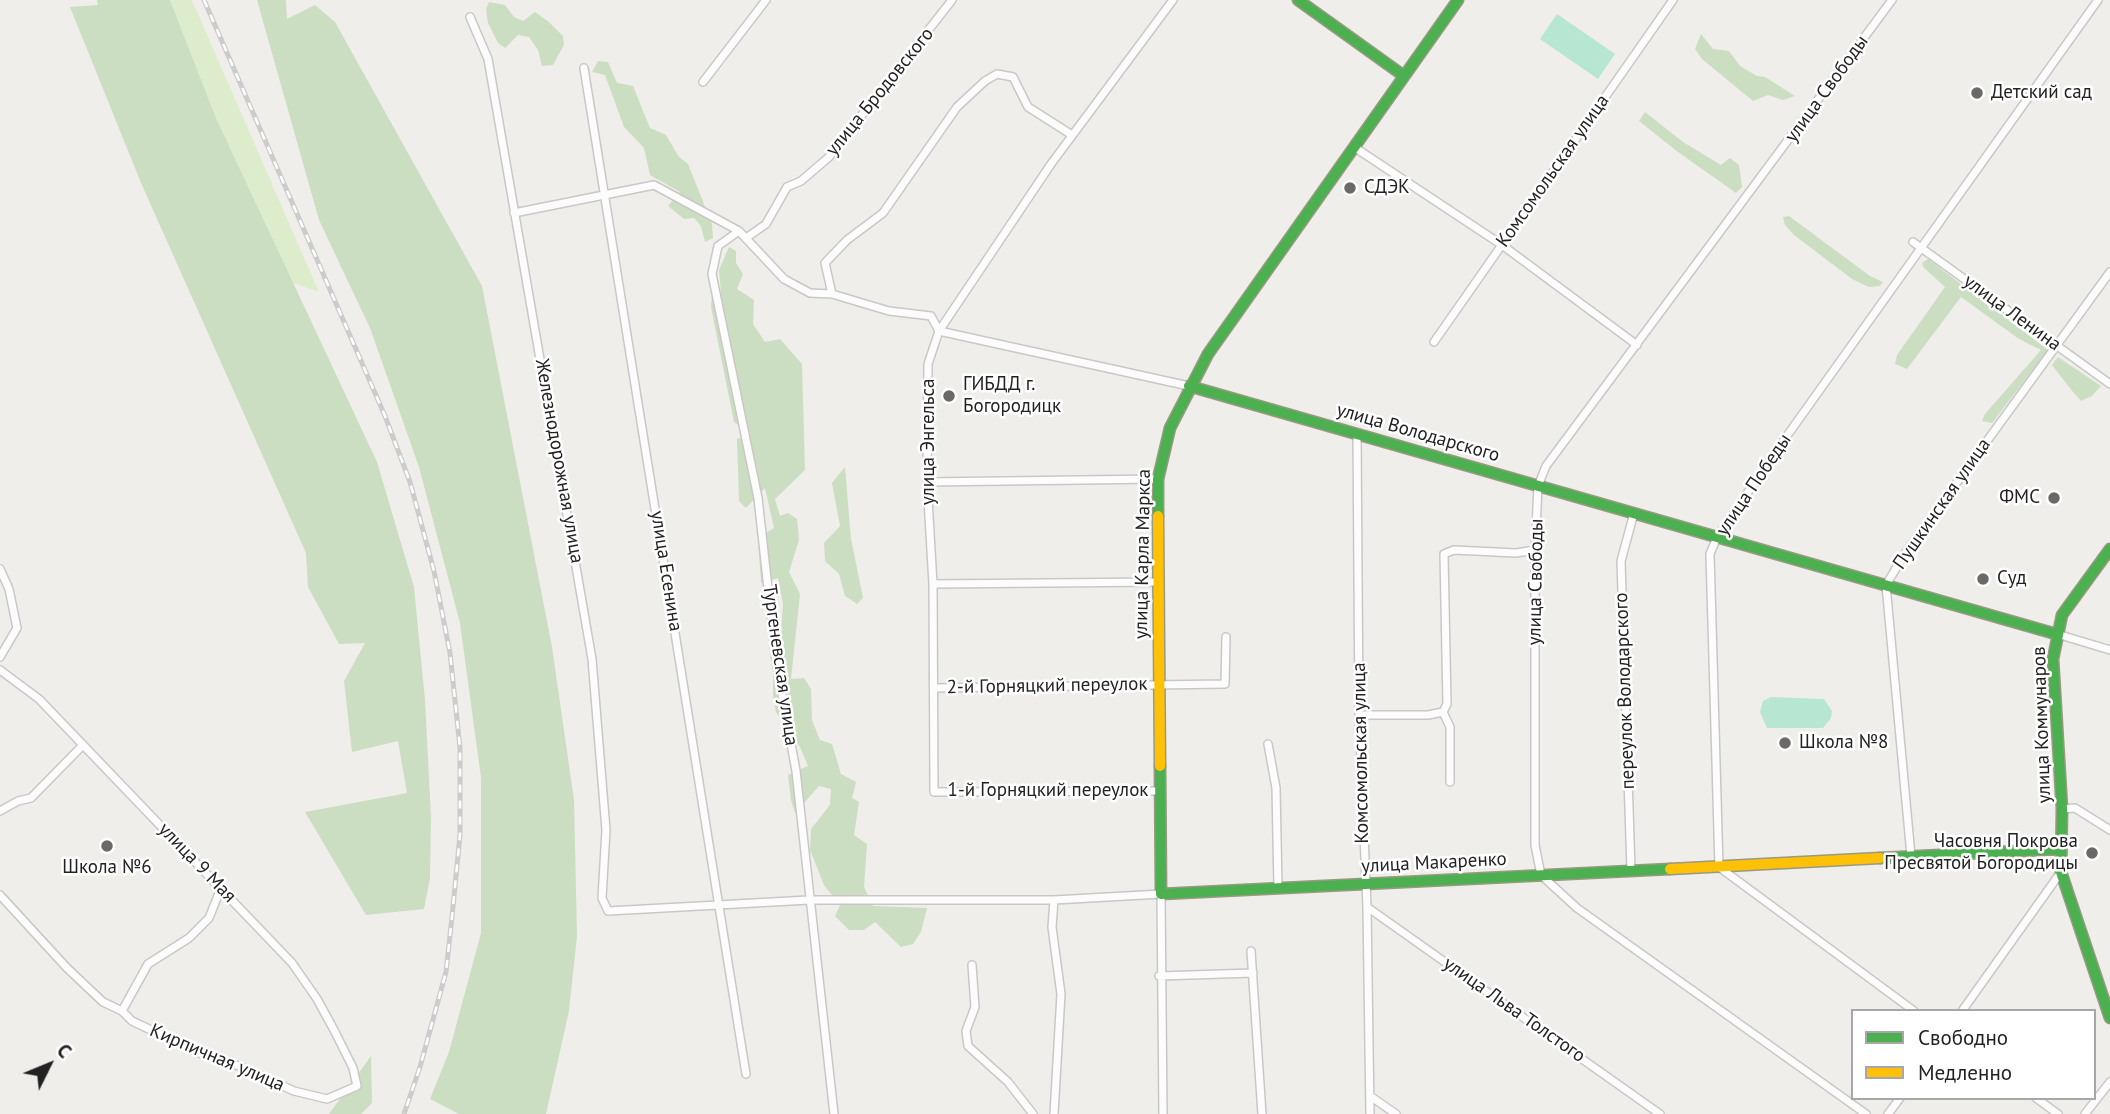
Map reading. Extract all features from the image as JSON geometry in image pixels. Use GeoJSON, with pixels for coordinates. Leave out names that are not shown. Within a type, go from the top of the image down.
{"type":"FeatureCollection","features":[{"type":"Feature","properties":{"kind":"main road"},"geometry":{"type":"LineString","coordinates":[[1298,0],[1404,76]]}},
{"type":"Feature","properties":{"kind":"main road","name":"улица Карла Маркса"},"geometry":{"type":"LineString","coordinates":[[1161,894],[1158,479],[1170,428],[1189,386],[1208,354],[1458,0]]}},
{"type":"Feature","properties":{"kind":"main road","name":"улица Володарского"},"geometry":{"type":"LineString","coordinates":[[1189,386],[2056,634]]}},
{"type":"Feature","properties":{"kind":"main road","name":"улица Коммунаров"},"geometry":{"type":"LineString","coordinates":[[2110,549],[2062,615],[2056,634],[2053,674],[2062,809],[2061,872],[2110,1018]]}},
{"type":"Feature","properties":{"kind":"main road","name":"улица Макаренко"},"geometry":{"type":"LineString","coordinates":[[1161,894],[2060,849]]}},
{"type":"Feature","properties":{"kind":"street"},"geometry":{"type":"LineString","coordinates":[[704,82],[765,0]]}},
{"type":"Feature","properties":{"kind":"street","name":"улица Бродовского"},"geometry":{"type":"LineString","coordinates":[[747,238],[766,224],[788,187],[801,181],[829,157],[952,0]]}},
{"type":"Feature","properties":{"kind":"street","name":"улица Энгельса"},"geometry":{"type":"LineString","coordinates":[[934,792],[933,584],[927,482],[928,364],[939,331],[1072,135],[1173,0]]}},
{"type":"Feature","properties":{"kind":"street","name":"Комсомольская улица"},"geometry":{"type":"LineString","coordinates":[[1434,342],[1673,0]]}},
{"type":"Feature","properties":{"kind":"street","name":"улица Свободы"},"geometry":{"type":"LineString","coordinates":[[1541,875],[1535,845],[1535,550],[1538,486],[1546,466],[1892,0]]}},
{"type":"Feature","properties":{"kind":"street","name":"улица Победы"},"geometry":{"type":"LineString","coordinates":[[1719,867],[1710,554],[1717,537],[2098,0]]}},
{"type":"Feature","properties":{"kind":"street","name":"Железнодорожная улица"},"geometry":{"type":"LineString","coordinates":[[470,16],[488,59],[592,659],[606,830],[602,898],[608,911]]}},
{"type":"Feature","properties":{"kind":"street","name":"улица Есенина"},"geometry":{"type":"LineString","coordinates":[[584,68],[746,1074]]}},
{"type":"Feature","properties":{"kind":"street"},"geometry":{"type":"LineString","coordinates":[[832,294],[825,263],[847,240],[883,213],[913,166],[957,107],[985,81],[997,74],[1013,77],[1028,107],[1072,135]]}},
{"type":"Feature","properties":{"kind":"street"},"geometry":{"type":"LineString","coordinates":[[1354,147],[1502,245],[1637,345]]}},
{"type":"Feature","properties":{"kind":"street","name":"улица Володарского"},"geometry":{"type":"LineString","coordinates":[[514,213],[606,197],[654,185],[739,231],[784,279],[810,293],[832,294],[889,310],[931,316],[939,331],[1189,386]]}},
{"type":"Feature","properties":{"kind":"street","name":"Тургеневская улица"},"geometry":{"type":"LineString","coordinates":[[739,231],[718,246],[712,274],[758,498],[776,661],[797,785],[835,1114]]}},
{"type":"Feature","properties":{"kind":"street","name":"улица Ленина"},"geometry":{"type":"LineString","coordinates":[[1913,242],[2110,384]]}},
{"type":"Feature","properties":{"kind":"street","name":"Пушкинская улица"},"geometry":{"type":"LineString","coordinates":[[1911,856],[1886,585],[1904,555],[2110,272]]}},
{"type":"Feature","properties":{"kind":"street","name":"Комсомольская улица"},"geometry":{"type":"LineString","coordinates":[[1357,434],[1359,715],[1367,907],[1370,1114]]}},
{"type":"Feature","properties":{"kind":"street"},"geometry":{"type":"LineString","coordinates":[[927,482],[1158,479]]}},
{"type":"Feature","properties":{"kind":"street","name":"переулок Володарского"},"geometry":{"type":"LineString","coordinates":[[1631,870],[1621,561],[1634,513]]}},
{"type":"Feature","properties":{"kind":"street"},"geometry":{"type":"LineString","coordinates":[[1443,712],[1447,704],[1444,554],[1454,550],[1535,550]]}},
{"type":"Feature","properties":{"kind":"street"},"geometry":{"type":"LineString","coordinates":[[0,569],[9,589],[17,628],[0,657]]}},
{"type":"Feature","properties":{"kind":"street"},"geometry":{"type":"LineString","coordinates":[[933,584],[1159,582]]}},
{"type":"Feature","properties":{"kind":"street","name":"улица Володарского"},"geometry":{"type":"LineString","coordinates":[[2056,634],[2110,650]]}},
{"type":"Feature","properties":{"kind":"street","name":"2-й Горняцкий переулок"},"geometry":{"type":"LineString","coordinates":[[934,688],[1225,684],[1226,637]]}},
{"type":"Feature","properties":{"kind":"street","name":"улица 9 Мая"},"geometry":{"type":"LineString","coordinates":[[0,670],[40,699],[292,963],[317,999],[353,1069],[357,1086]]}},
{"type":"Feature","properties":{"kind":"street"},"geometry":{"type":"LineString","coordinates":[[1359,715],[1428,715],[1443,712]]}},
{"type":"Feature","properties":{"kind":"street"},"geometry":{"type":"LineString","coordinates":[[1443,712],[1450,727],[1450,782]]}},
{"type":"Feature","properties":{"kind":"street"},"geometry":{"type":"LineString","coordinates":[[0,811],[18,801],[31,798],[83,744]]}},
{"type":"Feature","properties":{"kind":"street"},"geometry":{"type":"LineString","coordinates":[[1268,744],[1269,765],[1276,788],[1278,888]]}},
{"type":"Feature","properties":{"kind":"street","name":"1-й Горняцкий переулок"},"geometry":{"type":"LineString","coordinates":[[934,792],[1161,791]]}},
{"type":"Feature","properties":{"kind":"street"},"geometry":{"type":"LineString","coordinates":[[2062,809],[2074,808],[2110,830]]}},
{"type":"Feature","properties":{"kind":"street"},"geometry":{"type":"LineString","coordinates":[[1719,867],[1911,1009]]}},
{"type":"Feature","properties":{"kind":"street"},"geometry":{"type":"LineString","coordinates":[[1963,1009],[2061,872]]}},
{"type":"Feature","properties":{"kind":"street"},"geometry":{"type":"LineString","coordinates":[[1541,875],[1577,908],[1866,1114]]}},
{"type":"Feature","properties":{"kind":"street"},"geometry":{"type":"LineString","coordinates":[[122,1011],[148,964],[189,938],[209,918],[221,888]]}},
{"type":"Feature","properties":{"kind":"street","name":"улица Макаренко"},"geometry":{"type":"LineString","coordinates":[[608,911],[809,900],[1054,900],[1161,894]]}},
{"type":"Feature","properties":{"kind":"street","name":"улица Карла Маркса"},"geometry":{"type":"LineString","coordinates":[[1161,894],[1159,976],[1163,1114]]}},
{"type":"Feature","properties":{"kind":"street","name":"Кирпичная улица"},"geometry":{"type":"LineString","coordinates":[[0,895],[67,968],[103,1002],[122,1011],[132,1021],[208,1057],[239,1066],[294,1091],[327,1099],[357,1086]]}},
{"type":"Feature","properties":{"kind":"street"},"geometry":{"type":"LineString","coordinates":[[1054,900],[1052,927],[1061,994],[1054,1114]]}},
{"type":"Feature","properties":{"kind":"street","name":"улица Льва Толстого"},"geometry":{"type":"LineString","coordinates":[[1367,907],[1660,1114]]}},
{"type":"Feature","properties":{"kind":"street"},"geometry":{"type":"LineString","coordinates":[[1251,950],[1262,1114]]}},
{"type":"Feature","properties":{"kind":"street"},"geometry":{"type":"LineString","coordinates":[[972,965],[975,1007],[966,1031],[968,1046],[1008,1082],[1033,1114]]}},
{"type":"Feature","properties":{"kind":"street"},"geometry":{"type":"LineString","coordinates":[[1159,976],[1254,973]]}},
{"type":"Feature","properties":{"kind":"street"},"geometry":{"type":"LineString","coordinates":[[2096,1100],[2110,1082]]}},
{"type":"Feature","properties":{"kind":"street"},"geometry":{"type":"LineString","coordinates":[[1370,1096],[1396,1114]]}},
{"type":"Feature","properties":{"kind":"street"},"geometry":{"type":"LineString","coordinates":[[2039,1100],[2058,1114]]}},
{"type":"Feature","properties":{"kind":"street"},"geometry":{"type":"LineString","coordinates":[[2085,1114],[2096,1100]]}},
{"type":"Feature","properties":{"kind":"green space"},"geometry":{"type":"Polygon","coordinates":[[[97,0],[170,0],[216,118],[377,462],[414,587],[425,700],[431,818],[430,878],[424,909],[366,915],[305,812],[407,793],[398,741],[352,752],[344,681],[365,643],[339,644],[308,587],[306,553],[141,183],[70,7],[98,5],[97,0]]]}},
{"type":"Feature","properties":{"kind":"green space"},"geometry":{"type":"Polygon","coordinates":[[[170,0],[192,0],[319,292],[293,283],[216,118],[170,0]]]}},
{"type":"Feature","properties":{"kind":"green space"},"geometry":{"type":"Polygon","coordinates":[[[257,0],[286,0],[287,19],[315,5],[335,22],[482,286],[552,647],[574,800],[577,936],[569,1011],[546,1114],[459,1114],[430,1099],[449,1052],[481,933],[481,778],[460,623],[419,467],[370,328],[319,220],[257,0]]]}},
{"type":"Feature","properties":{"kind":"green space"},"geometry":{"type":"Polygon","coordinates":[[[489,2],[505,5],[514,17],[523,21],[535,12],[549,22],[563,36],[564,45],[553,65],[542,66],[538,50],[529,37],[518,35],[505,48],[498,43],[488,23],[486,9],[489,2]]]}},
{"type":"Feature","properties":{"kind":"green space"},"geometry":{"type":"Polygon","coordinates":[[[1557,14],[1615,54],[1598,79],[1540,39],[1557,14]]]}},
{"type":"Feature","properties":{"kind":"green space"},"geometry":{"type":"Polygon","coordinates":[[[1701,34],[1713,49],[1729,51],[1740,66],[1757,76],[1765,77],[1795,96],[1783,100],[1768,95],[1753,101],[1702,59],[1695,49],[1701,34]]]}},
{"type":"Feature","properties":{"kind":"green space"},"geometry":{"type":"Polygon","coordinates":[[[598,61],[608,62],[617,83],[633,86],[650,128],[666,135],[679,157],[688,164],[712,224],[713,238],[705,242],[701,226],[694,218],[684,219],[668,206],[680,192],[650,175],[644,148],[624,127],[605,75],[592,72],[598,61]]]}},
{"type":"Feature","properties":{"kind":"green space"},"geometry":{"type":"Polygon","coordinates":[[[1645,112],[1683,142],[1721,165],[1730,158],[1739,165],[1742,187],[1736,193],[1678,152],[1639,121],[1645,112]]]}},
{"type":"Feature","properties":{"kind":"green space"},"geometry":{"type":"Polygon","coordinates":[[[1789,216],[1870,276],[1883,282],[1880,286],[1869,287],[1852,279],[1794,235],[1785,225],[1783,217],[1789,216]]]}},
{"type":"Feature","properties":{"kind":"green space"},"geometry":{"type":"Polygon","coordinates":[[[729,247],[736,251],[736,263],[743,274],[737,289],[754,300],[753,324],[765,342],[780,339],[802,364],[805,470],[775,499],[780,516],[788,513],[797,519],[799,540],[789,572],[800,594],[791,679],[804,678],[811,689],[812,720],[820,740],[832,744],[841,774],[856,782],[852,798],[859,802],[854,835],[867,844],[864,887],[873,906],[927,908],[921,932],[913,944],[901,947],[875,922],[864,930],[849,930],[835,916],[840,905],[824,885],[810,850],[811,829],[830,805],[831,789],[819,786],[795,813],[791,800],[788,775],[808,766],[800,747],[776,712],[773,695],[773,658],[781,630],[783,604],[778,578],[761,583],[758,538],[774,528],[765,488],[746,508],[739,501],[737,439],[751,434],[734,422],[711,307],[712,294],[721,293],[719,270],[729,247]]]}},
{"type":"Feature","properties":{"kind":"green space"},"geometry":{"type":"Polygon","coordinates":[[[1928,259],[2048,350],[1992,423],[1982,421],[1985,414],[2041,350],[2019,339],[1961,297],[1907,369],[1895,364],[1897,355],[1945,287],[1923,267],[1922,263],[1928,259]]]}},
{"type":"Feature","properties":{"kind":"green space"},"geometry":{"type":"Polygon","coordinates":[[[2058,357],[2101,386],[2092,396],[2081,401],[2052,365],[2058,357]]]}},
{"type":"Feature","properties":{"kind":"green space"},"geometry":{"type":"Polygon","coordinates":[[[845,467],[851,539],[863,598],[857,604],[845,596],[839,574],[825,561],[824,543],[840,526],[832,483],[845,467]]]}},
{"type":"Feature","properties":{"kind":"green space"},"geometry":{"type":"Polygon","coordinates":[[[1771,697],[1824,699],[1832,711],[1831,718],[1823,728],[1767,728],[1760,712],[1763,701],[1771,697]]]}},
{"type":"Feature","properties":{"kind":"green space"},"geometry":{"type":"Polygon","coordinates":[[[371,1056],[372,1103],[361,1114],[329,1114],[371,1056]]]}},
{"type":"Feature","properties":{"kind":"railway"},"geometry":{"type":"LineString","coordinates":[[204,0],[385,416],[410,482],[434,571],[450,653],[460,748],[460,835],[452,917],[446,972],[404,1114]]}},
{"type":"Feature","properties":{"kind":"traffic: fast"},"geometry":{"type":"LineString","coordinates":[[1298,0],[1404,76]]}},
{"type":"Feature","properties":{"kind":"traffic: fast"},"geometry":{"type":"LineString","coordinates":[[1158,516],[1158,479],[1170,428],[1208,354],[1458,0]]}},
{"type":"Feature","properties":{"kind":"traffic: fast"},"geometry":{"type":"LineString","coordinates":[[1189,386],[2056,634]]}},
{"type":"Feature","properties":{"kind":"traffic: fast"},"geometry":{"type":"LineString","coordinates":[[2110,549],[2062,615],[2053,659],[2062,809],[2061,872],[2110,1018]]}},
{"type":"Feature","properties":{"kind":"traffic: fast"},"geometry":{"type":"LineString","coordinates":[[1160,766],[1161,894],[1670,869]]}},
{"type":"Feature","properties":{"kind":"traffic: fast"},"geometry":{"type":"LineString","coordinates":[[1880,858],[2060,849]]}},
{"type":"Feature","properties":{"kind":"traffic: slow"},"geometry":{"type":"LineString","coordinates":[[1158,516],[1160,766]]}},
{"type":"Feature","properties":{"kind":"traffic: slow"},"geometry":{"type":"LineString","coordinates":[[1670,869],[1880,858]]}},
{"type":"Feature","properties":{"kind":"place","name":"Детский сад"},"geometry":{"type":"Point","coordinates":[1977,93]}},
{"type":"Feature","properties":{"kind":"place","name":"СДЭК"},"geometry":{"type":"Point","coordinates":[1350,188]}},
{"type":"Feature","properties":{"kind":"place","name":"ГИБДД г. Богородицк"},"geometry":{"type":"Point","coordinates":[949,396]}},
{"type":"Feature","properties":{"kind":"place","name":"ФМС"},"geometry":{"type":"Point","coordinates":[2054,498]}},
{"type":"Feature","properties":{"kind":"place","name":"Суд"},"geometry":{"type":"Point","coordinates":[1983,579]}},
{"type":"Feature","properties":{"kind":"place","name":"Школа №8"},"geometry":{"type":"Point","coordinates":[1785,743]}},
{"type":"Feature","properties":{"kind":"place","name":"Школа №6"},"geometry":{"type":"Point","coordinates":[107,846]}},
{"type":"Feature","properties":{"kind":"place","name":"Часовня Покрова Пресвятой Богородицы"},"geometry":{"type":"Point","coordinates":[2092,853]}}]}
